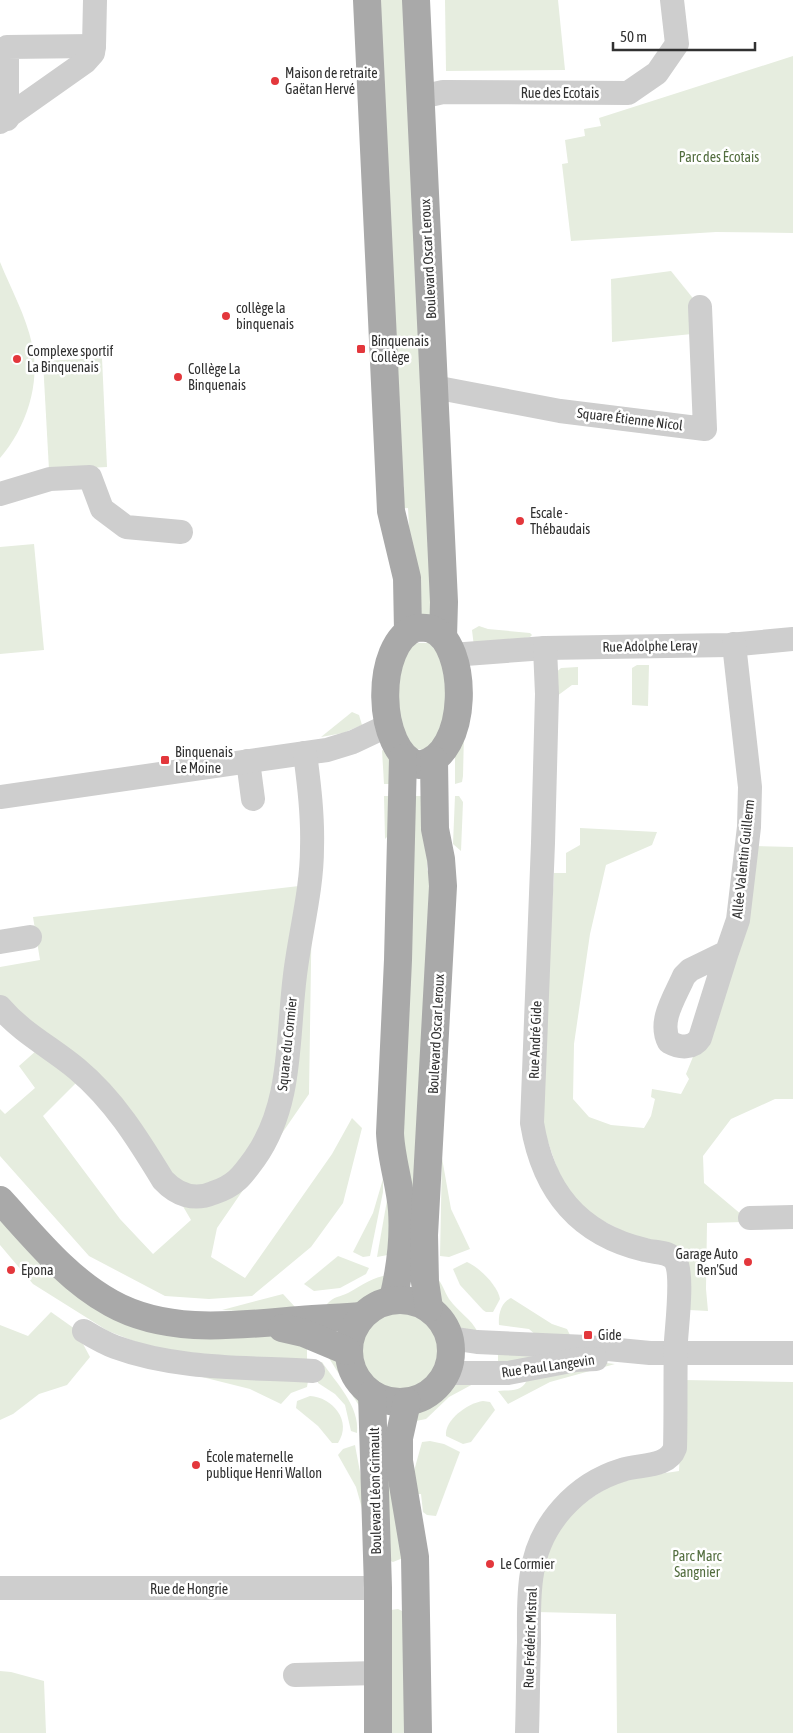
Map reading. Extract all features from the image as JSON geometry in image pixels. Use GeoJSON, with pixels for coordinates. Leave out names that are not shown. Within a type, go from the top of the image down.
{"type":"FeatureCollection","features":[{"type":"Feature","properties":{"kind":"main road"},"geometry":{"type":"LineString","coordinates":[[367,0],[391,511],[407,578],[408,631]]}},
{"type":"Feature","properties":{"kind":"main road","name":"Boulevard Oscar Leroux"},"geometry":{"type":"LineString","coordinates":[[416,0],[444,602],[448,646],[458,687],[456,725],[451,739],[434,760],[435,830],[441,859],[443,886],[424,1236],[425,1282],[429,1308]]}},
{"type":"Feature","properties":{"kind":"main road"},"geometry":{"type":"LineString","coordinates":[[393,1299],[401,1263],[402,1236],[402,1209],[391,1152],[390,1133],[398,960],[403,758],[389,724],[385,701],[388,672],[397,643],[408,631],[416,628],[431,629],[448,646]]}},
{"type":"Feature","properties":{"kind":"main road"},"geometry":{"type":"LineString","coordinates":[[403,758],[419,765],[434,760]]}},
{"type":"Feature","properties":{"kind":"main road"},"geometry":{"type":"LineString","coordinates":[[0,1200],[74,1277],[112,1304],[165,1323],[188,1326],[254,1324],[361,1316]]}},
{"type":"Feature","properties":{"kind":"main road"},"geometry":{"type":"LineString","coordinates":[[393,1299],[416,1302],[429,1308],[446,1326],[450,1338],[452,1351],[446,1373],[428,1395],[408,1402],[384,1400],[372,1394],[356,1376],[347,1351],[353,1331],[361,1316],[375,1306],[393,1299]]}},
{"type":"Feature","properties":{"kind":"main road"},"geometry":{"type":"LineString","coordinates":[[254,1324],[290,1329],[333,1343],[347,1351]]}},
{"type":"Feature","properties":{"kind":"main road","name":"Boulevard Léon Grimault"},"geometry":{"type":"LineString","coordinates":[[372,1394],[378,1588],[378,1733]]}},
{"type":"Feature","properties":{"kind":"main road","name":"Boulevard Léon Grimault"},"geometry":{"type":"LineString","coordinates":[[408,1402],[400,1438],[399,1461],[415,1558],[418,1733]]}},
{"type":"Feature","properties":{"kind":"main road"},"geometry":{"type":"LineString","coordinates":[[378,1588],[416,1587]]}},
{"type":"Feature","properties":{"kind":"street"},"geometry":{"type":"LineString","coordinates":[[4,120],[85,62],[93,52],[95,0]]}},
{"type":"Feature","properties":{"kind":"street","name":"Rue des Ecotais"},"geometry":{"type":"LineString","coordinates":[[421,97],[443,92],[628,93],[657,73],[677,44],[672,0]]}},
{"type":"Feature","properties":{"kind":"street"},"geometry":{"type":"LineString","coordinates":[[4,120],[7,46],[94,46]]}},
{"type":"Feature","properties":{"kind":"street","name":"Square Étienne Nicol"},"geometry":{"type":"LineString","coordinates":[[434,387],[560,411],[705,429],[700,307]]}},
{"type":"Feature","properties":{"kind":"street"},"geometry":{"type":"LineString","coordinates":[[0,494],[50,479],[90,476],[102,509],[126,527],[181,532]]}},
{"type":"Feature","properties":{"kind":"street","name":"Rue Adolphe Leray"},"geometry":{"type":"LineString","coordinates":[[448,646],[508,652],[545,648],[734,644],[793,639]]}},
{"type":"Feature","properties":{"kind":"street","name":"Allée Valentin Guillerm"},"geometry":{"type":"LineString","coordinates":[[727,952],[738,920],[749,827],[750,795],[748,750],[734,644]]}},
{"type":"Feature","properties":{"kind":"street","name":"Rue André Gide"},"geometry":{"type":"LineString","coordinates":[[545,648],[548,694],[532,1123],[536,1148],[544,1171],[555,1190],[587,1224],[618,1241],[666,1254],[676,1261],[678,1268],[676,1353]]}},
{"type":"Feature","properties":{"kind":"street","name":"Rue Adolphe Leray"},"geometry":{"type":"LineString","coordinates":[[458,687],[470,668],[508,652]]}},
{"type":"Feature","properties":{"kind":"street"},"geometry":{"type":"LineString","coordinates":[[0,797],[305,753],[340,746],[389,724]]}},
{"type":"Feature","properties":{"kind":"street","name":"Square du Cormier"},"geometry":{"type":"LineString","coordinates":[[0,1007],[12,1021],[78,1069],[119,1110],[163,1180],[171,1189],[186,1196],[203,1197],[238,1182],[263,1146],[279,1108],[286,1078],[293,988],[312,849],[310,794],[305,753]]}},
{"type":"Feature","properties":{"kind":"street"},"geometry":{"type":"LineString","coordinates":[[248,761],[253,799]]}},
{"type":"Feature","properties":{"kind":"street"},"geometry":{"type":"LineString","coordinates":[[0,942],[30,937]]}},
{"type":"Feature","properties":{"kind":"street"},"geometry":{"type":"LineString","coordinates":[[750,1218],[793,1217]]}},
{"type":"Feature","properties":{"kind":"street"},"geometry":{"type":"LineString","coordinates":[[84,1331],[114,1347],[158,1359],[196,1364],[313,1372]]}},
{"type":"Feature","properties":{"kind":"street","name":"Rue Paul Langevin"},"geometry":{"type":"LineString","coordinates":[[450,1338],[477,1342],[587,1347],[650,1353]]}},
{"type":"Feature","properties":{"kind":"street","name":"Rue Paul Langevin"},"geometry":{"type":"LineString","coordinates":[[446,1373],[527,1371],[576,1360],[650,1353],[793,1353]]}},
{"type":"Feature","properties":{"kind":"street","name":"Rue Frédéric Mistral"},"geometry":{"type":"LineString","coordinates":[[527,1733],[529,1612],[532,1572],[539,1546],[551,1522],[571,1498],[620,1470],[663,1462],[672,1455],[675,1448],[676,1353]]}},
{"type":"Feature","properties":{"kind":"street","name":"Rue de Hongrie"},"geometry":{"type":"LineString","coordinates":[[0,1588],[378,1588]]}},
{"type":"Feature","properties":{"kind":"street"},"geometry":{"type":"LineString","coordinates":[[295,1675],[378,1673]]}},
{"type":"Feature","properties":{"kind":"green space"},"geometry":{"type":"Polygon","coordinates":[[[378,0],[411,0],[438,613],[414,618],[408,508],[397,509],[395,488],[404,487],[397,444],[378,0]]]}},
{"type":"Feature","properties":{"kind":"green space"},"geometry":{"type":"Polygon","coordinates":[[[445,0],[558,0],[565,70],[446,71],[445,0]]]}},
{"type":"Feature","properties":{"kind":"green space","name":"Parc des Écotais"},"geometry":{"type":"Polygon","coordinates":[[[793,56],[793,233],[716,232],[571,241],[562,164],[568,163],[565,140],[585,136],[584,129],[601,126],[599,118],[793,56]]]}},
{"type":"Feature","properties":{"kind":"green space","name":"Complexe sportif La Binquenais"},"geometry":{"type":"Polygon","coordinates":[[[0,262],[29,334],[34,359],[34,374],[33,390],[24,419],[0,458],[0,262]]]}},
{"type":"Feature","properties":{"kind":"green space"},"geometry":{"type":"Polygon","coordinates":[[[671,271],[700,307],[702,333],[612,342],[611,279],[671,271]]]}},
{"type":"Feature","properties":{"kind":"green space"},"geometry":{"type":"Polygon","coordinates":[[[102,358],[107,467],[49,470],[43,361],[102,358]]]}},
{"type":"Feature","properties":{"kind":"green space"},"geometry":{"type":"Polygon","coordinates":[[[34,544],[44,650],[0,654],[0,547],[34,544]]]}},
{"type":"Feature","properties":{"kind":"green space"},"geometry":{"type":"Polygon","coordinates":[[[479,626],[488,629],[530,633],[532,635],[530,637],[474,647],[472,630],[479,626]]]}},
{"type":"Feature","properties":{"kind":"green space"},"geometry":{"type":"Polygon","coordinates":[[[418,643],[429,643],[444,659],[447,721],[427,750],[416,749],[403,736],[394,681],[410,646],[418,643]]]}},
{"type":"Feature","properties":{"kind":"green space"},"geometry":{"type":"Polygon","coordinates":[[[637,665],[649,665],[648,706],[632,705],[632,668],[637,665]]]}},
{"type":"Feature","properties":{"kind":"green space"},"geometry":{"type":"Polygon","coordinates":[[[578,667],[578,685],[572,685],[553,699],[553,675],[561,668],[578,667]]]}},
{"type":"Feature","properties":{"kind":"green space"},"geometry":{"type":"Polygon","coordinates":[[[352,712],[359,715],[362,725],[343,733],[321,737],[352,712]]]}},
{"type":"Feature","properties":{"kind":"green space"},"geometry":{"type":"Polygon","coordinates":[[[464,733],[462,782],[455,784],[455,751],[464,733]]]}},
{"type":"Feature","properties":{"kind":"green space"},"geometry":{"type":"Polygon","coordinates":[[[382,750],[391,754],[397,784],[384,784],[382,750]]]}},
{"type":"Feature","properties":{"kind":"green space"},"geometry":{"type":"Polygon","coordinates":[[[384,796],[397,796],[388,836],[385,839],[384,796]]]}},
{"type":"Feature","properties":{"kind":"green space"},"geometry":{"type":"Polygon","coordinates":[[[409,796],[429,796],[427,869],[433,886],[427,1065],[410,1216],[400,1161],[409,796]]]}},
{"type":"Feature","properties":{"kind":"green space"},"geometry":{"type":"Polygon","coordinates":[[[455,796],[459,796],[463,802],[461,851],[453,844],[455,796]]]}},
{"type":"Feature","properties":{"kind":"green space"},"geometry":{"type":"Polygon","coordinates":[[[580,828],[657,832],[652,845],[606,865],[590,934],[574,1044],[573,1099],[589,1117],[611,1125],[644,1128],[651,1116],[655,1099],[651,1097],[652,1089],[681,1094],[689,1079],[686,1074],[734,956],[753,846],[793,847],[793,1099],[775,1099],[731,1119],[703,1156],[704,1183],[742,1215],[742,1222],[707,1223],[706,1289],[708,1311],[689,1310],[684,1263],[588,1213],[564,1188],[540,1119],[554,873],[566,873],[566,853],[580,845],[580,828]]]}},
{"type":"Feature","properties":{"kind":"green space"},"geometry":{"type":"Polygon","coordinates":[[[299,886],[312,898],[309,1094],[217,1228],[211,1257],[245,1278],[332,1154],[352,1118],[362,1128],[343,1203],[311,1247],[252,1296],[209,1299],[165,1296],[89,1256],[0,1156],[0,1109],[5,1114],[35,1088],[19,1066],[37,1050],[76,1083],[43,1116],[120,1219],[153,1254],[191,1220],[126,1109],[0,996],[0,967],[40,960],[33,917],[299,886]]]}},
{"type":"Feature","properties":{"kind":"green space"},"geometry":{"type":"Polygon","coordinates":[[[442,1158],[451,1209],[470,1249],[449,1257],[440,1256],[442,1158]]]}},
{"type":"Feature","properties":{"kind":"green space"},"geometry":{"type":"Polygon","coordinates":[[[383,1179],[383,1192],[370,1256],[363,1257],[353,1252],[373,1213],[383,1179]]]}},
{"type":"Feature","properties":{"kind":"green space"},"geometry":{"type":"Polygon","coordinates":[[[389,1189],[393,1254],[377,1257],[389,1189]]]}},
{"type":"Feature","properties":{"kind":"green space"},"geometry":{"type":"Polygon","coordinates":[[[0,1209],[72,1286],[272,1335],[307,1341],[307,1362],[192,1355],[139,1343],[108,1331],[33,1284],[0,1245],[0,1209]]]}},
{"type":"Feature","properties":{"kind":"green space"},"geometry":{"type":"Polygon","coordinates":[[[338,1256],[369,1268],[366,1274],[340,1288],[314,1291],[304,1284],[338,1256]]]}},
{"type":"Feature","properties":{"kind":"green space"},"geometry":{"type":"Polygon","coordinates":[[[467,1262],[482,1272],[496,1288],[500,1299],[493,1312],[483,1310],[460,1285],[453,1269],[467,1262]]]}},
{"type":"Feature","properties":{"kind":"green space"},"geometry":{"type":"Polygon","coordinates":[[[389,1275],[379,1293],[365,1304],[328,1313],[327,1304],[332,1299],[348,1293],[373,1279],[389,1275]]]}},
{"type":"Feature","properties":{"kind":"green space"},"geometry":{"type":"Polygon","coordinates":[[[435,1276],[449,1299],[478,1333],[466,1331],[450,1322],[441,1306],[435,1276]]]}},
{"type":"Feature","properties":{"kind":"green space"},"geometry":{"type":"Polygon","coordinates":[[[283,1294],[296,1308],[257,1312],[222,1310],[283,1294]]]}},
{"type":"Feature","properties":{"kind":"green space"},"geometry":{"type":"Polygon","coordinates":[[[511,1298],[552,1324],[567,1329],[571,1337],[537,1336],[529,1329],[499,1325],[501,1309],[505,1302],[511,1298]]]}},
{"type":"Feature","properties":{"kind":"green space"},"geometry":{"type":"Polygon","coordinates":[[[402,1308],[426,1315],[438,1327],[445,1351],[438,1375],[426,1387],[402,1394],[378,1387],[366,1375],[359,1351],[366,1327],[378,1315],[402,1308]]]}},
{"type":"Feature","properties":{"kind":"green space"},"geometry":{"type":"Polygon","coordinates":[[[51,1312],[75,1329],[90,1357],[67,1385],[39,1394],[13,1414],[0,1420],[0,1325],[28,1336],[51,1312]]]}},
{"type":"Feature","properties":{"kind":"green space"},"geometry":{"type":"Polygon","coordinates":[[[498,1352],[556,1353],[498,1368],[498,1352]]]}},
{"type":"Feature","properties":{"kind":"green space"},"geometry":{"type":"Polygon","coordinates":[[[327,1355],[342,1361],[363,1397],[363,1412],[327,1355]]]}},
{"type":"Feature","properties":{"kind":"green space"},"geometry":{"type":"Polygon","coordinates":[[[317,1362],[322,1362],[346,1395],[355,1413],[357,1433],[351,1431],[345,1405],[335,1394],[318,1383],[317,1362]]]}},
{"type":"Feature","properties":{"kind":"green space"},"geometry":{"type":"Polygon","coordinates":[[[607,1363],[615,1364],[550,1382],[508,1404],[498,1391],[520,1388],[528,1377],[607,1363]]]}},
{"type":"Feature","properties":{"kind":"green space"},"geometry":{"type":"Polygon","coordinates":[[[202,1377],[308,1381],[307,1387],[291,1393],[281,1404],[250,1389],[202,1377]]]}},
{"type":"Feature","properties":{"kind":"green space","name":"Parc Marc Sangnier"},"geometry":{"type":"Polygon","coordinates":[[[684,1380],[793,1382],[793,1733],[617,1733],[616,1614],[537,1612],[540,1575],[554,1533],[573,1510],[619,1480],[679,1471],[684,1380]]]}},
{"type":"Feature","properties":{"kind":"green space"},"geometry":{"type":"Polygon","coordinates":[[[450,1383],[475,1383],[449,1397],[426,1419],[411,1422],[423,1405],[450,1383]]]}},
{"type":"Feature","properties":{"kind":"green space"},"geometry":{"type":"Polygon","coordinates":[[[310,1396],[326,1401],[338,1412],[342,1419],[343,1427],[338,1443],[332,1443],[318,1426],[296,1408],[297,1401],[310,1396]]]}},
{"type":"Feature","properties":{"kind":"green space"},"geometry":{"type":"Polygon","coordinates":[[[477,1402],[490,1402],[495,1410],[471,1442],[463,1444],[446,1436],[449,1424],[458,1413],[477,1402]]]}},
{"type":"Feature","properties":{"kind":"green space"},"geometry":{"type":"Polygon","coordinates":[[[430,1441],[444,1444],[460,1452],[436,1516],[427,1515],[423,1512],[421,1494],[417,1494],[414,1471],[422,1442],[430,1441]]]}},
{"type":"Feature","properties":{"kind":"green space"},"geometry":{"type":"Polygon","coordinates":[[[393,1444],[403,1558],[393,1562],[388,1560],[383,1489],[393,1444]]]}},
{"type":"Feature","properties":{"kind":"green space"},"geometry":{"type":"Polygon","coordinates":[[[355,1445],[365,1499],[363,1512],[356,1487],[338,1455],[343,1449],[355,1445]]]}},
{"type":"Feature","properties":{"kind":"green space"},"geometry":{"type":"Polygon","coordinates":[[[398,1609],[404,1612],[412,1733],[385,1733],[391,1610],[398,1609]]]}},
{"type":"Feature","properties":{"kind":"green space"},"geometry":{"type":"Polygon","coordinates":[[[0,1671],[44,1681],[46,1733],[0,1733],[0,1671]]]}},
{"type":"Feature","properties":{"kind":"place","name":"Maison de retraite Gaëtan Hervé"},"geometry":{"type":"Point","coordinates":[275,81]}},
{"type":"Feature","properties":{"kind":"place","name":"collège la binquenais"},"geometry":{"type":"Point","coordinates":[226,316]}},
{"type":"Feature","properties":{"kind":"place","name":"Binquenais Collège"},"geometry":{"type":"Point","coordinates":[361,349]}},
{"type":"Feature","properties":{"kind":"place","name":"Complexe sportif La Binquenais"},"geometry":{"type":"Point","coordinates":[17,359]}},
{"type":"Feature","properties":{"kind":"place","name":"Collège La Binquenais"},"geometry":{"type":"Point","coordinates":[178,377]}},
{"type":"Feature","properties":{"kind":"place","name":"Escale - Thébaudais"},"geometry":{"type":"Point","coordinates":[520,521]}},
{"type":"Feature","properties":{"kind":"place","name":"Binquenais Le Moine"},"geometry":{"type":"Point","coordinates":[165,760]}},
{"type":"Feature","properties":{"kind":"place","name":"Garage Auto Ren'Sud"},"geometry":{"type":"Point","coordinates":[748,1262]}},
{"type":"Feature","properties":{"kind":"place","name":"Epona"},"geometry":{"type":"Point","coordinates":[11,1270]}},
{"type":"Feature","properties":{"kind":"place","name":"Gide"},"geometry":{"type":"Point","coordinates":[588,1335]}},
{"type":"Feature","properties":{"kind":"place","name":"École maternelle publique Henri Wallon"},"geometry":{"type":"Point","coordinates":[196,1465]}},
{"type":"Feature","properties":{"kind":"place","name":"Le Cormier"},"geometry":{"type":"Point","coordinates":[490,1564]}}]}
